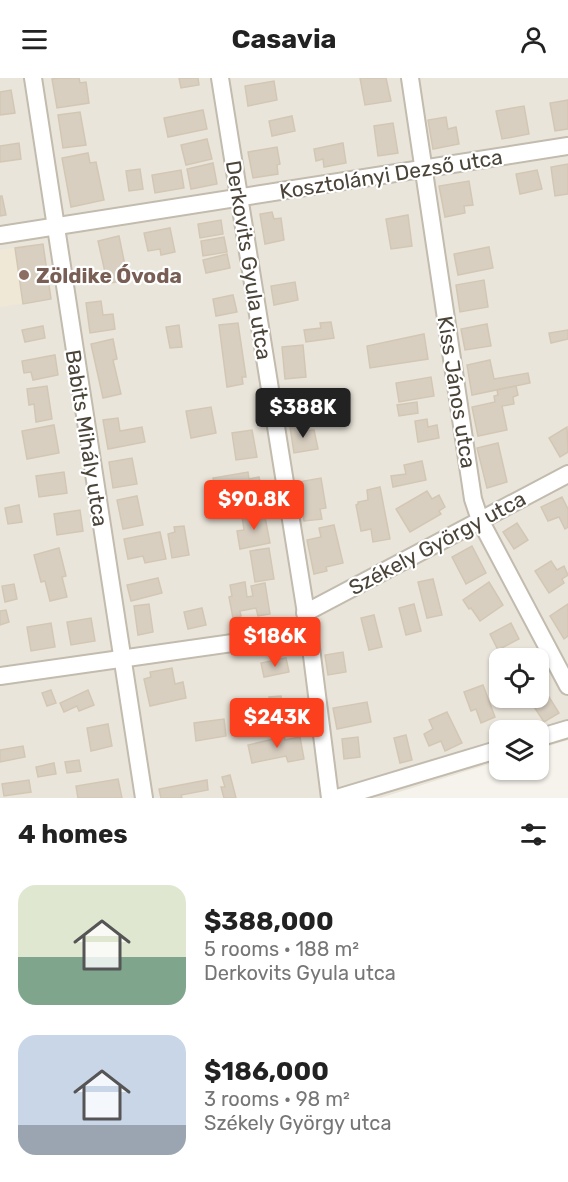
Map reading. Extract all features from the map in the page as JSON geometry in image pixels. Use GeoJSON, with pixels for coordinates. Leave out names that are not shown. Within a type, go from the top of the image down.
{"type":"FeatureCollection","features":[{"type":"Feature","properties":{"kind":"street","name":"Babits Mihály utca"},"geometry":{"type":"LineString","coordinates":[[33,78],[144,798]]}},
{"type":"Feature","properties":{"kind":"street","name":"Derkovits Gyula utca"},"geometry":{"type":"LineString","coordinates":[[220,78],[309,632],[330,798]]}},
{"type":"Feature","properties":{"kind":"street","name":"Kiss János utca"},"geometry":{"type":"LineString","coordinates":[[410,78],[474,499],[480,520],[568,686]]}},
{"type":"Feature","properties":{"kind":"street","name":"Kosztolányi Dezső utca"},"geometry":{"type":"LineString","coordinates":[[0,235],[568,146]]}},
{"type":"Feature","properties":{"kind":"street","name":"Székely György utca"},"geometry":{"type":"LineString","coordinates":[[305,613],[568,474]]}},
{"type":"Feature","properties":{"kind":"street"},"geometry":{"type":"LineString","coordinates":[[0,676],[309,632]]}},
{"type":"Feature","properties":{"kind":"street"},"geometry":{"type":"LineString","coordinates":[[549,735],[568,729]]}},
{"type":"Feature","properties":{"kind":"street"},"geometry":{"type":"LineString","coordinates":[[337,798],[489,752]]}},
{"type":"Feature","properties":{"kind":"shaded area"},"geometry":{"type":"Polygon","coordinates":[[[0,78],[568,78],[568,740],[549,746],[549,720],[489,720],[489,764],[380,798],[0,798],[0,78]]]}},
{"type":"Feature","properties":{"kind":"shaded area","name":"Zöldike Óvoda"},"geometry":{"type":"Polygon","coordinates":[[[43,244],[51,299],[0,307],[0,250],[43,244]]]}},
{"type":"Feature","properties":{"kind":"building"},"geometry":{"type":"Polygon","coordinates":[[[79,78],[80,83],[86,82],[89,103],[57,108],[52,79],[79,78]]]}},
{"type":"Feature","properties":{"kind":"building"},"geometry":{"type":"Polygon","coordinates":[[[179,78],[198,78],[199,85],[181,88],[179,78]]]}},
{"type":"Feature","properties":{"kind":"building"},"geometry":{"type":"Polygon","coordinates":[[[360,78],[386,78],[391,101],[365,105],[360,78]]]}},
{"type":"Feature","properties":{"kind":"building"},"geometry":{"type":"Polygon","coordinates":[[[274,81],[277,100],[248,106],[245,86],[274,81]]]}},
{"type":"Feature","properties":{"kind":"building"},"geometry":{"type":"Polygon","coordinates":[[[11,90],[15,113],[0,115],[0,92],[11,90]]]}},
{"type":"Feature","properties":{"kind":"building"},"geometry":{"type":"Polygon","coordinates":[[[568,100],[568,129],[555,131],[550,103],[568,100]]]}},
{"type":"Feature","properties":{"kind":"building"},"geometry":{"type":"Polygon","coordinates":[[[524,106],[529,134],[502,139],[496,111],[524,106]]]}},
{"type":"Feature","properties":{"kind":"building"},"geometry":{"type":"Polygon","coordinates":[[[203,110],[207,129],[168,137],[164,118],[203,110]]]}},
{"type":"Feature","properties":{"kind":"building"},"geometry":{"type":"Polygon","coordinates":[[[80,112],[86,145],[63,148],[58,115],[80,112]]]}},
{"type":"Feature","properties":{"kind":"building"},"geometry":{"type":"Polygon","coordinates":[[[292,116],[295,131],[272,136],[269,121],[292,116]]]}},
{"type":"Feature","properties":{"kind":"building"},"geometry":{"type":"Polygon","coordinates":[[[446,117],[448,129],[456,127],[459,144],[433,149],[428,120],[446,117]]]}},
{"type":"Feature","properties":{"kind":"building"},"geometry":{"type":"Polygon","coordinates":[[[393,123],[398,153],[378,156],[374,126],[393,123]]]}},
{"type":"Feature","properties":{"kind":"building"},"geometry":{"type":"Polygon","coordinates":[[[207,139],[212,159],[186,165],[181,145],[207,139]]]}},
{"type":"Feature","properties":{"kind":"building"},"geometry":{"type":"Polygon","coordinates":[[[19,143],[21,159],[0,162],[0,146],[19,143]]]}},
{"type":"Feature","properties":{"kind":"building"},"geometry":{"type":"Polygon","coordinates":[[[343,143],[346,163],[324,167],[323,159],[316,161],[314,149],[343,143]]]}},
{"type":"Feature","properties":{"kind":"building"},"geometry":{"type":"Polygon","coordinates":[[[277,147],[280,164],[277,165],[278,174],[253,178],[248,152],[277,147]]]}},
{"type":"Feature","properties":{"kind":"building"},"geometry":{"type":"Polygon","coordinates":[[[88,153],[90,163],[96,162],[104,200],[71,207],[62,158],[88,153]]]}},
{"type":"Feature","properties":{"kind":"building"},"geometry":{"type":"Polygon","coordinates":[[[213,163],[217,184],[191,189],[187,169],[213,163]]]}},
{"type":"Feature","properties":{"kind":"building"},"geometry":{"type":"Polygon","coordinates":[[[568,164],[568,194],[555,196],[551,167],[568,164]]]}},
{"type":"Feature","properties":{"kind":"building"},"geometry":{"type":"Polygon","coordinates":[[[140,169],[143,189],[129,191],[126,171],[140,169]]]}},
{"type":"Feature","properties":{"kind":"building"},"geometry":{"type":"Polygon","coordinates":[[[181,170],[184,188],[155,193],[152,175],[181,170]]]}},
{"type":"Feature","properties":{"kind":"building"},"geometry":{"type":"Polygon","coordinates":[[[537,170],[542,189],[520,194],[516,174],[537,170]]]}},
{"type":"Feature","properties":{"kind":"building"},"geometry":{"type":"Polygon","coordinates":[[[469,181],[473,205],[464,206],[465,213],[445,217],[439,186],[469,181]]]}},
{"type":"Feature","properties":{"kind":"building"},"geometry":{"type":"Polygon","coordinates":[[[0,196],[2,196],[6,215],[0,216],[0,196]]]}},
{"type":"Feature","properties":{"kind":"building"},"geometry":{"type":"Polygon","coordinates":[[[272,212],[274,219],[281,218],[284,240],[265,244],[260,214],[272,212]]]}},
{"type":"Feature","properties":{"kind":"building"},"geometry":{"type":"Polygon","coordinates":[[[408,215],[412,246],[391,249],[386,219],[408,215]]]}},
{"type":"Feature","properties":{"kind":"building"},"geometry":{"type":"Polygon","coordinates":[[[221,220],[223,234],[200,238],[198,224],[221,220]]]}},
{"type":"Feature","properties":{"kind":"building"},"geometry":{"type":"Polygon","coordinates":[[[170,228],[175,252],[161,255],[160,249],[148,251],[144,233],[170,228]]]}},
{"type":"Feature","properties":{"kind":"building"},"geometry":{"type":"Polygon","coordinates":[[[119,236],[128,280],[111,283],[109,271],[105,272],[98,241],[119,236]]]}},
{"type":"Feature","properties":{"kind":"building"},"geometry":{"type":"Polygon","coordinates":[[[224,237],[227,252],[203,256],[201,241],[224,237]]]}},
{"type":"Feature","properties":{"kind":"building"},"geometry":{"type":"Polygon","coordinates":[[[43,244],[51,299],[23,304],[15,248],[43,244]]]}},
{"type":"Feature","properties":{"kind":"building"},"geometry":{"type":"Polygon","coordinates":[[[489,247],[493,268],[458,275],[454,254],[489,247]]]}},
{"type":"Feature","properties":{"kind":"building"},"geometry":{"type":"Polygon","coordinates":[[[227,254],[230,268],[206,273],[203,260],[227,254]]]}},
{"type":"Feature","properties":{"kind":"building"},"geometry":{"type":"Polygon","coordinates":[[[484,280],[488,307],[460,312],[456,285],[484,280]]]}},
{"type":"Feature","properties":{"kind":"building"},"geometry":{"type":"Polygon","coordinates":[[[295,282],[298,300],[274,305],[271,286],[295,282]]]}},
{"type":"Feature","properties":{"kind":"building"},"geometry":{"type":"Polygon","coordinates":[[[233,295],[237,312],[216,316],[213,299],[233,295]]]}},
{"type":"Feature","properties":{"kind":"building"},"geometry":{"type":"Polygon","coordinates":[[[101,301],[103,315],[113,314],[115,329],[90,333],[86,303],[101,301]]]}},
{"type":"Feature","properties":{"kind":"building"},"geometry":{"type":"Polygon","coordinates":[[[331,322],[334,338],[306,342],[304,330],[321,328],[320,323],[331,322]]]}},
{"type":"Feature","properties":{"kind":"building"},"geometry":{"type":"Polygon","coordinates":[[[238,323],[246,377],[242,377],[243,384],[227,387],[219,325],[238,323]]]}},
{"type":"Feature","properties":{"kind":"building"},"geometry":{"type":"Polygon","coordinates":[[[487,324],[491,346],[465,350],[461,329],[487,324]]]}},
{"type":"Feature","properties":{"kind":"building"},"geometry":{"type":"Polygon","coordinates":[[[179,325],[182,347],[170,348],[166,327],[179,325]]]}},
{"type":"Feature","properties":{"kind":"building"},"geometry":{"type":"Polygon","coordinates":[[[43,326],[45,338],[25,342],[22,330],[43,326]]]}},
{"type":"Feature","properties":{"kind":"building"},"geometry":{"type":"Polygon","coordinates":[[[568,330],[568,339],[551,343],[549,333],[568,330]]]}},
{"type":"Feature","properties":{"kind":"building"},"geometry":{"type":"Polygon","coordinates":[[[424,334],[428,359],[370,368],[367,346],[424,334]]]}},
{"type":"Feature","properties":{"kind":"building"},"geometry":{"type":"Polygon","coordinates":[[[113,339],[117,359],[113,360],[121,394],[103,398],[91,344],[113,339]]]}},
{"type":"Feature","properties":{"kind":"building"},"geometry":{"type":"Polygon","coordinates":[[[303,345],[306,377],[285,379],[282,347],[303,345]]]}},
{"type":"Feature","properties":{"kind":"building"},"geometry":{"type":"Polygon","coordinates":[[[55,355],[58,375],[33,380],[31,372],[24,373],[22,361],[55,355]]]}},
{"type":"Feature","properties":{"kind":"building"},"geometry":{"type":"Polygon","coordinates":[[[490,360],[494,379],[528,373],[530,383],[472,395],[467,365],[490,360]]]}},
{"type":"Feature","properties":{"kind":"building"},"geometry":{"type":"Polygon","coordinates":[[[431,377],[434,396],[399,402],[396,383],[431,377]]]}},
{"type":"Feature","properties":{"kind":"building"},"geometry":{"type":"Polygon","coordinates":[[[47,386],[52,419],[36,422],[34,404],[29,405],[27,389],[47,386]]]}},
{"type":"Feature","properties":{"kind":"building"},"geometry":{"type":"Polygon","coordinates":[[[516,386],[518,395],[513,397],[514,404],[502,406],[507,430],[478,436],[472,407],[495,402],[494,396],[498,395],[497,390],[516,386]]]}},
{"type":"Feature","properties":{"kind":"building"},"geometry":{"type":"Polygon","coordinates":[[[307,398],[309,419],[290,421],[288,400],[307,398]]]}},
{"type":"Feature","properties":{"kind":"building"},"geometry":{"type":"Polygon","coordinates":[[[417,402],[418,413],[399,416],[397,405],[417,402]]]}},
{"type":"Feature","properties":{"kind":"building"},"geometry":{"type":"Polygon","coordinates":[[[211,407],[216,433],[191,438],[186,411],[211,407]]]}},
{"type":"Feature","properties":{"kind":"building"},"geometry":{"type":"Polygon","coordinates":[[[118,418],[120,431],[142,427],[145,442],[108,449],[103,420],[118,418]]]}},
{"type":"Feature","properties":{"kind":"building"},"geometry":{"type":"Polygon","coordinates":[[[427,419],[428,427],[437,425],[439,438],[418,442],[415,421],[427,419]]]}},
{"type":"Feature","properties":{"kind":"building"},"geometry":{"type":"Polygon","coordinates":[[[54,425],[59,453],[27,459],[22,431],[54,425]]]}},
{"type":"Feature","properties":{"kind":"building"},"geometry":{"type":"Polygon","coordinates":[[[303,425],[304,431],[314,430],[318,449],[294,453],[290,427],[303,425]]]}},
{"type":"Feature","properties":{"kind":"building"},"geometry":{"type":"Polygon","coordinates":[[[567,427],[568,452],[560,457],[549,438],[567,427]]]}},
{"type":"Feature","properties":{"kind":"building"},"geometry":{"type":"Polygon","coordinates":[[[252,430],[257,457],[236,460],[232,433],[252,430]]]}},
{"type":"Feature","properties":{"kind":"building"},"geometry":{"type":"Polygon","coordinates":[[[498,443],[507,482],[487,488],[477,448],[498,443]]]}},
{"type":"Feature","properties":{"kind":"building"},"geometry":{"type":"Polygon","coordinates":[[[132,458],[137,484],[113,488],[109,462],[132,458]]]}},
{"type":"Feature","properties":{"kind":"building"},"geometry":{"type":"Polygon","coordinates":[[[422,461],[426,480],[393,487],[391,476],[406,474],[404,465],[422,461]]]}},
{"type":"Feature","properties":{"kind":"building"},"geometry":{"type":"Polygon","coordinates":[[[64,472],[67,493],[39,497],[36,476],[64,472]]]}},
{"type":"Feature","properties":{"kind":"building"},"geometry":{"type":"Polygon","coordinates":[[[248,472],[249,479],[259,477],[263,494],[252,496],[253,502],[224,508],[221,494],[216,495],[213,478],[248,472]]]}},
{"type":"Feature","properties":{"kind":"building"},"geometry":{"type":"Polygon","coordinates":[[[321,478],[326,508],[320,509],[322,519],[304,521],[298,482],[321,478]]]}},
{"type":"Feature","properties":{"kind":"building"},"geometry":{"type":"Polygon","coordinates":[[[380,487],[390,539],[373,542],[371,529],[361,531],[356,505],[358,502],[368,500],[367,490],[380,487]]]}},
{"type":"Feature","properties":{"kind":"building"},"geometry":{"type":"Polygon","coordinates":[[[427,491],[432,499],[439,495],[445,507],[439,511],[441,514],[410,532],[396,509],[427,491]]]}},
{"type":"Feature","properties":{"kind":"building"},"geometry":{"type":"Polygon","coordinates":[[[137,496],[143,525],[123,529],[117,500],[137,496]]]}},
{"type":"Feature","properties":{"kind":"building"},"geometry":{"type":"Polygon","coordinates":[[[562,497],[568,509],[568,527],[565,529],[559,517],[548,521],[541,507],[562,497]]]}},
{"type":"Feature","properties":{"kind":"building"},"geometry":{"type":"Polygon","coordinates":[[[19,505],[22,522],[8,524],[5,508],[19,505]]]}},
{"type":"Feature","properties":{"kind":"building"},"geometry":{"type":"Polygon","coordinates":[[[80,510],[83,531],[57,535],[54,514],[80,510]]]}},
{"type":"Feature","properties":{"kind":"building"},"geometry":{"type":"Polygon","coordinates":[[[264,512],[270,543],[240,549],[237,531],[244,530],[242,516],[264,512]]]}},
{"type":"Feature","properties":{"kind":"building"},"geometry":{"type":"Polygon","coordinates":[[[517,523],[528,540],[514,549],[503,532],[517,523]]]}},
{"type":"Feature","properties":{"kind":"building"},"geometry":{"type":"Polygon","coordinates":[[[334,525],[343,563],[326,567],[327,571],[314,574],[307,540],[321,537],[319,528],[334,525]]]}},
{"type":"Feature","properties":{"kind":"building"},"geometry":{"type":"Polygon","coordinates":[[[184,526],[189,555],[172,558],[168,534],[175,532],[174,527],[184,526]]]}},
{"type":"Feature","properties":{"kind":"building"},"geometry":{"type":"Polygon","coordinates":[[[160,532],[166,559],[145,563],[143,556],[128,559],[124,539],[160,532]]]}},
{"type":"Feature","properties":{"kind":"building"},"geometry":{"type":"Polygon","coordinates":[[[472,546],[486,573],[466,584],[452,557],[472,546]]]}},
{"type":"Feature","properties":{"kind":"building"},"geometry":{"type":"Polygon","coordinates":[[[59,548],[66,576],[62,577],[67,597],[50,601],[45,581],[41,582],[34,555],[59,548]]]}},
{"type":"Feature","properties":{"kind":"building"},"geometry":{"type":"Polygon","coordinates":[[[269,548],[274,579],[255,582],[250,551],[269,548]]]}},
{"type":"Feature","properties":{"kind":"building"},"geometry":{"type":"Polygon","coordinates":[[[551,561],[557,570],[564,566],[568,575],[562,579],[564,583],[549,593],[535,571],[551,561]]]}},
{"type":"Feature","properties":{"kind":"building"},"geometry":{"type":"Polygon","coordinates":[[[158,578],[162,593],[131,601],[127,585],[158,578]]]}},
{"type":"Feature","properties":{"kind":"building"},"geometry":{"type":"Polygon","coordinates":[[[433,579],[442,615],[427,618],[418,582],[433,579]]]}},
{"type":"Feature","properties":{"kind":"building"},"geometry":{"type":"Polygon","coordinates":[[[245,582],[247,597],[253,596],[251,586],[265,583],[270,614],[258,616],[256,608],[240,611],[241,616],[233,618],[229,597],[232,596],[230,585],[245,582]]]}},
{"type":"Feature","properties":{"kind":"building"},"geometry":{"type":"Polygon","coordinates":[[[489,582],[503,605],[480,621],[463,600],[489,582]]]}},
{"type":"Feature","properties":{"kind":"building"},"geometry":{"type":"Polygon","coordinates":[[[14,584],[17,599],[5,602],[2,586],[14,584]]]}},
{"type":"Feature","properties":{"kind":"building"},"geometry":{"type":"Polygon","coordinates":[[[149,604],[153,632],[138,635],[134,606],[149,604]]]}},
{"type":"Feature","properties":{"kind":"building"},"geometry":{"type":"Polygon","coordinates":[[[414,604],[421,631],[406,635],[399,608],[414,604]]]}},
{"type":"Feature","properties":{"kind":"building"},"geometry":{"type":"Polygon","coordinates":[[[568,604],[568,636],[564,639],[550,616],[568,604]]]}},
{"type":"Feature","properties":{"kind":"building"},"geometry":{"type":"Polygon","coordinates":[[[202,608],[206,625],[188,629],[184,612],[202,608]]]}},
{"type":"Feature","properties":{"kind":"building"},"geometry":{"type":"Polygon","coordinates":[[[6,610],[9,622],[0,625],[0,611],[6,610]]]}},
{"type":"Feature","properties":{"kind":"building"},"geometry":{"type":"Polygon","coordinates":[[[374,615],[382,647],[369,650],[361,618],[374,615]]]}},
{"type":"Feature","properties":{"kind":"building"},"geometry":{"type":"Polygon","coordinates":[[[91,618],[95,641],[71,645],[67,622],[91,618]]]}},
{"type":"Feature","properties":{"kind":"building"},"geometry":{"type":"Polygon","coordinates":[[[51,623],[55,647],[31,651],[27,627],[51,623]]]}},
{"type":"Feature","properties":{"kind":"building"},"geometry":{"type":"Polygon","coordinates":[[[511,623],[519,639],[502,648],[497,648],[490,634],[511,623]]]}},
{"type":"Feature","properties":{"kind":"building"},"geometry":{"type":"Polygon","coordinates":[[[343,652],[346,672],[328,675],[325,655],[343,652]]]}},
{"type":"Feature","properties":{"kind":"building"},"geometry":{"type":"Polygon","coordinates":[[[286,658],[289,672],[264,677],[261,663],[286,658]]]}},
{"type":"Feature","properties":{"kind":"building"},"geometry":{"type":"Polygon","coordinates":[[[172,668],[175,684],[183,682],[186,698],[150,706],[144,679],[151,677],[150,672],[172,668]]]}},
{"type":"Feature","properties":{"kind":"building"},"geometry":{"type":"Polygon","coordinates":[[[483,685],[489,708],[492,708],[495,717],[481,723],[476,709],[471,711],[464,692],[483,685]]]}},
{"type":"Feature","properties":{"kind":"building"},"geometry":{"type":"Polygon","coordinates":[[[51,690],[56,703],[47,706],[42,693],[51,690]]]}},
{"type":"Feature","properties":{"kind":"building"},"geometry":{"type":"Polygon","coordinates":[[[88,690],[94,705],[79,711],[77,706],[64,712],[60,703],[88,690]]]}},
{"type":"Feature","properties":{"kind":"building"},"geometry":{"type":"Polygon","coordinates":[[[281,696],[282,703],[294,702],[297,724],[251,731],[250,721],[278,716],[277,712],[271,713],[269,697],[281,696]]]}},
{"type":"Feature","properties":{"kind":"building"},"geometry":{"type":"Polygon","coordinates":[[[549,697],[559,713],[547,720],[543,720],[535,708],[549,708],[549,697]]]}},
{"type":"Feature","properties":{"kind":"building"},"geometry":{"type":"Polygon","coordinates":[[[367,702],[371,722],[337,729],[333,708],[367,702]]]}},
{"type":"Feature","properties":{"kind":"building"},"geometry":{"type":"Polygon","coordinates":[[[447,712],[462,743],[445,751],[441,741],[429,746],[424,734],[433,729],[429,720],[447,712]]]}},
{"type":"Feature","properties":{"kind":"building"},"geometry":{"type":"Polygon","coordinates":[[[224,719],[226,736],[196,741],[194,723],[224,719]]]}},
{"type":"Feature","properties":{"kind":"building"},"geometry":{"type":"Polygon","coordinates":[[[108,724],[112,746],[91,751],[87,728],[108,724]]]}},
{"type":"Feature","properties":{"kind":"building"},"geometry":{"type":"Polygon","coordinates":[[[283,730],[285,740],[300,737],[304,759],[288,762],[286,756],[252,763],[248,745],[274,739],[273,732],[283,730]]]}},
{"type":"Feature","properties":{"kind":"building"},"geometry":{"type":"Polygon","coordinates":[[[406,735],[412,760],[400,763],[394,738],[406,735]]]}},
{"type":"Feature","properties":{"kind":"building"},"geometry":{"type":"Polygon","coordinates":[[[358,737],[360,757],[344,759],[342,739],[358,737]]]}},
{"type":"Feature","properties":{"kind":"building"},"geometry":{"type":"Polygon","coordinates":[[[23,746],[25,757],[0,762],[0,750],[23,746]]]}},
{"type":"Feature","properties":{"kind":"building"},"geometry":{"type":"Polygon","coordinates":[[[79,760],[81,771],[67,773],[65,762],[79,760]]]}},
{"type":"Feature","properties":{"kind":"building"},"geometry":{"type":"Polygon","coordinates":[[[54,763],[56,774],[38,777],[36,767],[54,763]]]}},
{"type":"Feature","properties":{"kind":"building"},"geometry":{"type":"Polygon","coordinates":[[[230,775],[236,798],[224,798],[221,787],[225,787],[222,777],[230,775]]]}},
{"type":"Feature","properties":{"kind":"building"},"geometry":{"type":"Polygon","coordinates":[[[118,779],[122,798],[78,798],[76,786],[118,779]]]}},
{"type":"Feature","properties":{"kind":"building"},"geometry":{"type":"Polygon","coordinates":[[[29,780],[31,792],[4,796],[2,784],[29,780]]]}},
{"type":"Feature","properties":{"kind":"building"},"geometry":{"type":"Polygon","coordinates":[[[207,780],[208,790],[181,795],[182,798],[161,798],[159,789],[207,780]]]}},
{"type":"Feature","properties":{"kind":"place","name":"Zöldike Óvoda"},"geometry":{"type":"Point","coordinates":[24,275]}}]}
